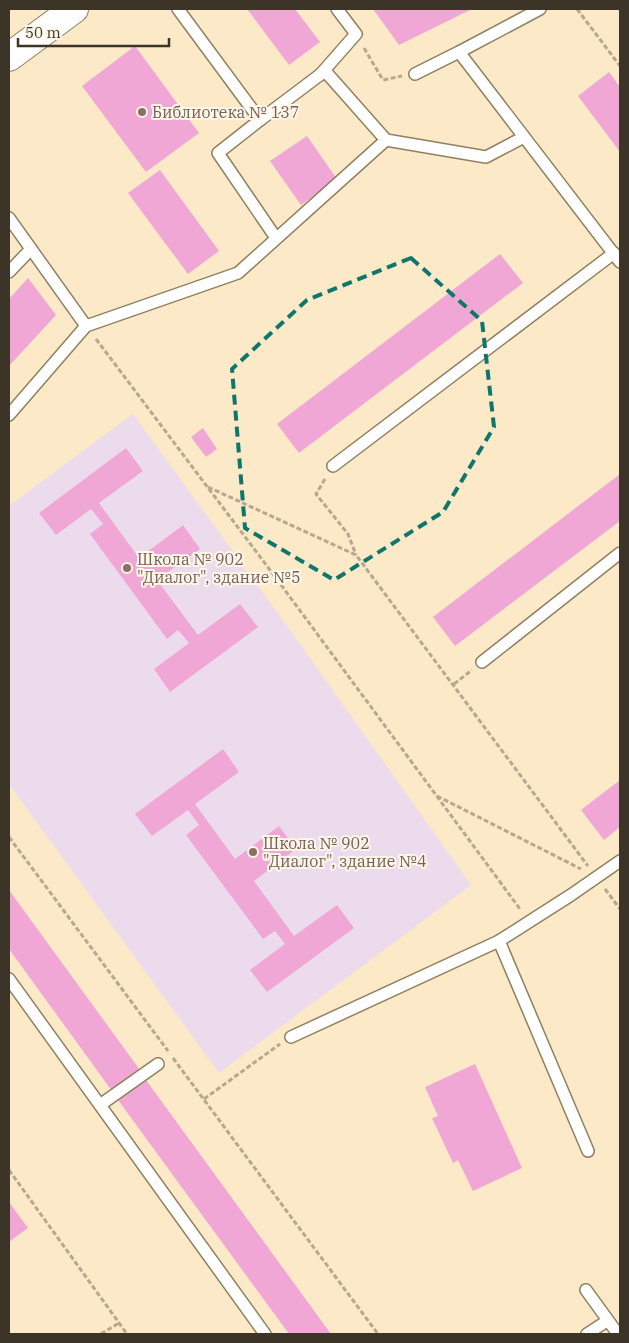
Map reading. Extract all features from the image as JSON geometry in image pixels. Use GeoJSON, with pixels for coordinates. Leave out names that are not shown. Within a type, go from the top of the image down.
{"type":"FeatureCollection","features":[{"type":"Feature","properties":{"kind":"street"},"geometry":{"type":"LineString","coordinates":[[9,57],[74,9]]}},
{"type":"Feature","properties":{"kind":"lane"},"geometry":{"type":"LineString","coordinates":[[178,9],[260,120]]}},
{"type":"Feature","properties":{"kind":"lane"},"geometry":{"type":"LineString","coordinates":[[319,76],[356,34],[337,9]]}},
{"type":"Feature","properties":{"kind":"lane"},"geometry":{"type":"LineString","coordinates":[[415,74],[540,9]]}},
{"type":"Feature","properties":{"kind":"lane"},"geometry":{"type":"LineString","coordinates":[[333,466],[617,258],[459,52]]}},
{"type":"Feature","properties":{"kind":"lane"},"geometry":{"type":"LineString","coordinates":[[276,238],[218,153],[325,71],[386,140],[486,157],[524,137]]}},
{"type":"Feature","properties":{"kind":"lane"},"geometry":{"type":"LineString","coordinates":[[9,415],[86,326],[238,273],[386,140]]}},
{"type":"Feature","properties":{"kind":"lane"},"geometry":{"type":"LineString","coordinates":[[9,218],[86,326]]}},
{"type":"Feature","properties":{"kind":"lane"},"geometry":{"type":"LineString","coordinates":[[9,272],[31,249]]}},
{"type":"Feature","properties":{"kind":"lane"},"geometry":{"type":"LineString","coordinates":[[482,662],[620,553]]}},
{"type":"Feature","properties":{"kind":"lane"},"geometry":{"type":"LineString","coordinates":[[291,1037],[499,941],[620,861]]}},
{"type":"Feature","properties":{"kind":"lane"},"geometry":{"type":"LineString","coordinates":[[499,941],[588,1151]]}},
{"type":"Feature","properties":{"kind":"lane"},"geometry":{"type":"LineString","coordinates":[[9,980],[265,1334]]}},
{"type":"Feature","properties":{"kind":"lane"},"geometry":{"type":"LineString","coordinates":[[100,1105],[158,1064]]}},
{"type":"Feature","properties":{"kind":"lane"},"geometry":{"type":"LineString","coordinates":[[586,1290],[618,1334]]}},
{"type":"Feature","properties":{"kind":"lane"},"geometry":{"type":"LineString","coordinates":[[587,1334],[607,1321]]}},
{"type":"Feature","properties":{"kind":"path"},"geometry":{"type":"LineString","coordinates":[[577,9],[620,66]]}},
{"type":"Feature","properties":{"kind":"path"},"geometry":{"type":"LineString","coordinates":[[356,34],[383,80],[415,74]]}},
{"type":"Feature","properties":{"kind":"path"},"geometry":{"type":"LineString","coordinates":[[86,326],[273,574],[530,922]]}},
{"type":"Feature","properties":{"kind":"path"},"geometry":{"type":"LineString","coordinates":[[333,466],[316,494],[348,534],[356,555],[454,684],[620,910]]}},
{"type":"Feature","properties":{"kind":"path"},"geometry":{"type":"LineString","coordinates":[[207,487],[356,555]]}},
{"type":"Feature","properties":{"kind":"path"},"geometry":{"type":"LineString","coordinates":[[454,684],[482,662]]}},
{"type":"Feature","properties":{"kind":"path"},"geometry":{"type":"LineString","coordinates":[[436,795],[597,877]]}},
{"type":"Feature","properties":{"kind":"path"},"geometry":{"type":"LineString","coordinates":[[9,837],[378,1334]]}},
{"type":"Feature","properties":{"kind":"path"},"geometry":{"type":"LineString","coordinates":[[204,1099],[291,1037]]}},
{"type":"Feature","properties":{"kind":"path"},"geometry":{"type":"LineString","coordinates":[[9,1170],[127,1334]]}},
{"type":"Feature","properties":{"kind":"path"},"geometry":{"type":"LineString","coordinates":[[101,1334],[119,1323]]}},
{"type":"Feature","properties":{"kind":"highlighted area"},"geometry":{"type":"Polygon","coordinates":[[[411,258],[482,321],[494,427],[443,512],[334,580],[245,528],[232,369],[307,300],[411,258]]]}},
{"type":"Feature","properties":{"kind":"shaded area"},"geometry":{"type":"Polygon","coordinates":[[[133,414],[290,630],[471,885],[219,1073],[9,784],[9,506],[133,414]]]}},
{"type":"Feature","properties":{"kind":"building"},"geometry":{"type":"Polygon","coordinates":[[[247,9],[295,9],[320,42],[289,65],[247,9]]]}},
{"type":"Feature","properties":{"kind":"building"},"geometry":{"type":"Polygon","coordinates":[[[373,9],[472,9],[399,45],[373,9]]]}},
{"type":"Feature","properties":{"kind":"building","name":"Библиотека № 137"},"geometry":{"type":"Polygon","coordinates":[[[135,46],[199,133],[146,172],[82,86],[135,46]]]}},
{"type":"Feature","properties":{"kind":"building"},"geometry":{"type":"Polygon","coordinates":[[[609,72],[620,87],[620,152],[578,96],[609,72]]]}},
{"type":"Feature","properties":{"kind":"building"},"geometry":{"type":"Polygon","coordinates":[[[307,136],[337,179],[301,205],[270,161],[307,136]]]}},
{"type":"Feature","properties":{"kind":"building"},"geometry":{"type":"Polygon","coordinates":[[[160,170],[219,251],[188,274],[128,193],[160,170]]]}},
{"type":"Feature","properties":{"kind":"building"},"geometry":{"type":"Polygon","coordinates":[[[500,254],[523,283],[299,453],[277,424],[500,254]]]}},
{"type":"Feature","properties":{"kind":"building"},"geometry":{"type":"Polygon","coordinates":[[[28,278],[56,315],[9,366],[9,299],[28,278]]]}},
{"type":"Feature","properties":{"kind":"building"},"geometry":{"type":"Polygon","coordinates":[[[203,428],[217,449],[206,457],[191,437],[203,428]]]}},
{"type":"Feature","properties":{"kind":"building"},"geometry":{"type":"Polygon","coordinates":[[[126,448],[143,471],[99,503],[139,558],[183,525],[200,549],[157,580],[198,635],[240,604],[258,627],[170,692],[154,669],[189,643],[178,630],[167,639],[90,534],[103,524],[91,509],[56,535],[39,513],[126,448]]]}},
{"type":"Feature","properties":{"kind":"building"},"geometry":{"type":"Polygon","coordinates":[[[620,474],[620,521],[455,646],[433,617],[620,474]]]}},
{"type":"Feature","properties":{"kind":"building"},"geometry":{"type":"Polygon","coordinates":[[[223,749],[239,772],[195,804],[235,859],[279,826],[296,849],[254,881],[294,936],[337,905],[354,928],[267,992],[250,970],[285,944],[275,931],[263,939],[186,835],[199,825],[188,810],[152,836],[135,814],[223,749]]]}},
{"type":"Feature","properties":{"kind":"building"},"geometry":{"type":"Polygon","coordinates":[[[620,780],[620,827],[604,840],[581,810],[620,780]]]}},
{"type":"Feature","properties":{"kind":"building"},"geometry":{"type":"Polygon","coordinates":[[[9,890],[140,1070],[132,1076],[138,1086],[146,1080],[331,1334],[289,1334],[118,1100],[127,1094],[121,1084],[112,1091],[9,949],[9,890]]]}},
{"type":"Feature","properties":{"kind":"building"},"geometry":{"type":"Polygon","coordinates":[[[475,1064],[522,1168],[473,1191],[458,1160],[453,1163],[432,1118],[438,1116],[425,1087],[475,1064]]]}},
{"type":"Feature","properties":{"kind":"building"},"geometry":{"type":"Polygon","coordinates":[[[9,1202],[28,1228],[9,1242],[9,1202]]]}},
{"type":"Feature","properties":{"kind":"place","name":"Библиотека № 137"},"geometry":{"type":"Point","coordinates":[142,112]}},
{"type":"Feature","properties":{"kind":"place","name":"Школа № 902 \"Диалог\", здание №5"},"geometry":{"type":"Point","coordinates":[127,568]}},
{"type":"Feature","properties":{"kind":"place","name":"Школа № 902 \"Диалог\", здание №4"},"geometry":{"type":"Point","coordinates":[253,852]}}]}
